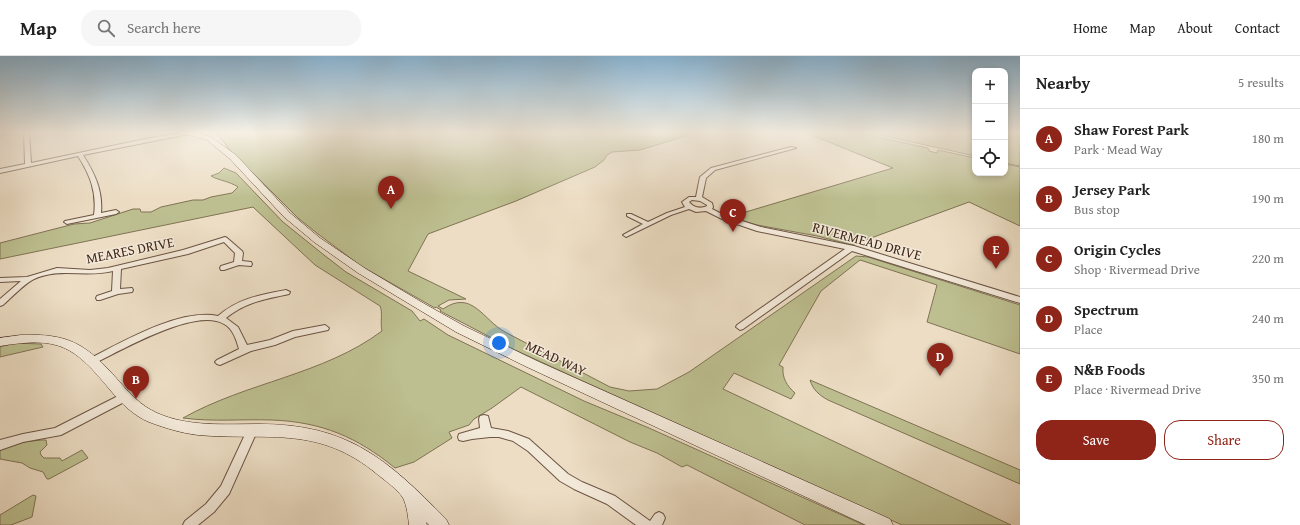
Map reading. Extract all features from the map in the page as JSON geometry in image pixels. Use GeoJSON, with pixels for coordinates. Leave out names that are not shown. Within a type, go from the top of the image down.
{"type":"FeatureCollection","features":[{"type":"Feature","properties":{"kind":"main road","name":"MEAD WAY"},"geometry":{"type":"LineString","coordinates":[[229,154],[287,215],[317,240],[362,271],[426,310],[460,329],[532,364],[884,525]]}},
{"type":"Feature","properties":{"kind":"main road"},"geometry":{"type":"LineString","coordinates":[[0,342],[32,339],[61,342],[78,349],[92,361],[124,397],[138,410],[151,417],[179,426],[209,430],[290,429],[321,436],[347,446],[370,459],[398,481],[440,525]]}},
{"type":"Feature","properties":{"kind":"main road"},"geometry":{"type":"LineString","coordinates":[[410,495],[418,525]]}},
{"type":"Feature","properties":{"kind":"street"},"geometry":{"type":"LineString","coordinates":[[27,154],[28,165]]}},
{"type":"Feature","properties":{"kind":"street"},"geometry":{"type":"LineString","coordinates":[[0,171],[85,154]]}},
{"type":"Feature","properties":{"kind":"street"},"geometry":{"type":"LineString","coordinates":[[699,198],[703,177],[713,169],[771,154]]}},
{"type":"Feature","properties":{"kind":"street"},"geometry":{"type":"LineString","coordinates":[[80,155],[97,186],[99,195],[97,216]]}},
{"type":"Feature","properties":{"kind":"street"},"geometry":{"type":"LineString","coordinates":[[626,235],[682,209],[707,209],[710,207],[710,204],[699,198],[691,198],[685,200],[685,204],[690,208]]}},
{"type":"Feature","properties":{"kind":"street","name":"RIVERMEAD DRIVE"},"geometry":{"type":"LineString","coordinates":[[707,209],[742,226],[851,248],[1020,300]]}},
{"type":"Feature","properties":{"kind":"street"},"geometry":{"type":"LineString","coordinates":[[67,222],[116,212]]}},
{"type":"Feature","properties":{"kind":"street"},"geometry":{"type":"LineString","coordinates":[[629,215],[648,224]]}},
{"type":"Feature","properties":{"kind":"street","name":"MEARES DRIVE"},"geometry":{"type":"LineString","coordinates":[[0,303],[28,279],[38,274],[53,270],[90,272],[117,268],[192,250],[223,237],[239,253],[238,263]]}},
{"type":"Feature","properties":{"kind":"street"},"geometry":{"type":"LineString","coordinates":[[740,326],[851,248]]}},
{"type":"Feature","properties":{"kind":"street"},"geometry":{"type":"LineString","coordinates":[[224,268],[238,263],[248,264]]}},
{"type":"Feature","properties":{"kind":"street"},"geometry":{"type":"LineString","coordinates":[[116,292],[117,268]]}},
{"type":"Feature","properties":{"kind":"street"},"geometry":{"type":"LineString","coordinates":[[0,280],[28,279]]}},
{"type":"Feature","properties":{"kind":"street"},"geometry":{"type":"LineString","coordinates":[[100,298],[116,292],[129,290]]}},
{"type":"Feature","properties":{"kind":"street"},"geometry":{"type":"LineString","coordinates":[[220,319],[232,307],[245,301],[286,292]]}},
{"type":"Feature","properties":{"kind":"street"},"geometry":{"type":"LineString","coordinates":[[92,361],[174,323],[194,319],[220,319],[229,323],[238,333],[244,350]]}},
{"type":"Feature","properties":{"kind":"street"},"geometry":{"type":"LineString","coordinates":[[220,362],[244,350],[272,343],[312,325],[325,328]]}},
{"type":"Feature","properties":{"kind":"street"},"geometry":{"type":"LineString","coordinates":[[0,445],[23,438],[60,431],[124,397]]}},
{"type":"Feature","properties":{"kind":"street"},"geometry":{"type":"LineString","coordinates":[[484,419],[486,432]]}},
{"type":"Feature","properties":{"kind":"street"},"geometry":{"type":"LineString","coordinates":[[189,525],[210,508],[225,490],[253,429]]}},
{"type":"Feature","properties":{"kind":"street"},"geometry":{"type":"LineString","coordinates":[[464,437],[486,432],[503,434],[525,443],[563,477],[607,498],[646,525]]}},
{"type":"Feature","properties":{"kind":"green space"},"geometry":{"type":"Polygon","coordinates":[[[234,154],[609,154],[595,167],[516,201],[428,234],[408,271],[466,299],[449,300],[438,306],[443,309],[453,304],[462,302],[470,304],[477,308],[497,327],[505,332],[610,387],[629,391],[657,389],[689,372],[856,256],[868,257],[1020,305],[1020,354],[927,322],[937,285],[860,260],[821,291],[779,365],[783,367],[783,375],[786,382],[795,393],[791,399],[734,373],[723,389],[1011,525],[902,525],[513,349],[440,311],[441,310],[436,307],[435,308],[361,266],[298,218],[234,154]]]}},
{"type":"Feature","properties":{"kind":"green space"},"geometry":{"type":"Polygon","coordinates":[[[858,154],[956,154],[972,157],[972,176],[1008,176],[1008,165],[1020,167],[1020,226],[969,202],[852,245],[817,236],[757,225],[729,217],[893,168],[858,154]]]}},
{"type":"Feature","properties":{"kind":"green space"},"geometry":{"type":"Polygon","coordinates":[[[1008,154],[1020,154],[1020,166],[1008,164],[1008,154]]]}},
{"type":"Feature","properties":{"kind":"green space"},"geometry":{"type":"Polygon","coordinates":[[[224,168],[236,173],[283,222],[324,255],[346,272],[412,311],[420,321],[424,319],[448,335],[584,401],[649,428],[864,525],[805,525],[687,465],[682,467],[657,453],[630,442],[521,387],[474,419],[469,425],[449,432],[452,438],[414,462],[395,468],[381,457],[353,440],[338,433],[307,424],[272,420],[216,420],[183,418],[233,395],[335,358],[359,346],[382,331],[380,306],[315,265],[253,207],[0,259],[0,243],[74,224],[90,223],[133,209],[140,209],[141,212],[151,212],[161,207],[193,200],[203,200],[232,193],[238,187],[211,176],[219,173],[224,168]]]}},
{"type":"Feature","properties":{"kind":"green space"},"geometry":{"type":"Polygon","coordinates":[[[15,343],[41,344],[43,347],[0,357],[0,347],[15,343]]]}},
{"type":"Feature","properties":{"kind":"green space"},"geometry":{"type":"Polygon","coordinates":[[[810,380],[1020,470],[1020,484],[828,400],[817,392],[810,380]]]}},
{"type":"Feature","properties":{"kind":"green space"},"geometry":{"type":"Polygon","coordinates":[[[46,440],[47,445],[40,452],[44,458],[60,458],[62,461],[82,450],[88,458],[49,479],[47,479],[43,472],[30,468],[22,463],[0,459],[0,449],[22,442],[46,440]]]}},
{"type":"Feature","properties":{"kind":"green space"},"geometry":{"type":"Polygon","coordinates":[[[33,495],[36,496],[32,517],[11,525],[0,525],[0,515],[33,495]]]}},
{"type":"Feature","properties":{"kind":"place","name":"Shaw Forest Park"},"geometry":{"type":"Point","coordinates":[391,209]}},
{"type":"Feature","properties":{"kind":"place","name":"Origin Cycles"},"geometry":{"type":"Point","coordinates":[733,232]}},
{"type":"Feature","properties":{"kind":"place","name":"N&B Foods"},"geometry":{"type":"Point","coordinates":[996,269]}},
{"type":"Feature","properties":{"kind":"place","name":"Spectrum"},"geometry":{"type":"Point","coordinates":[940,376]}},
{"type":"Feature","properties":{"kind":"place","name":"Jersey Park"},"geometry":{"type":"Point","coordinates":[136,399]}}]}
